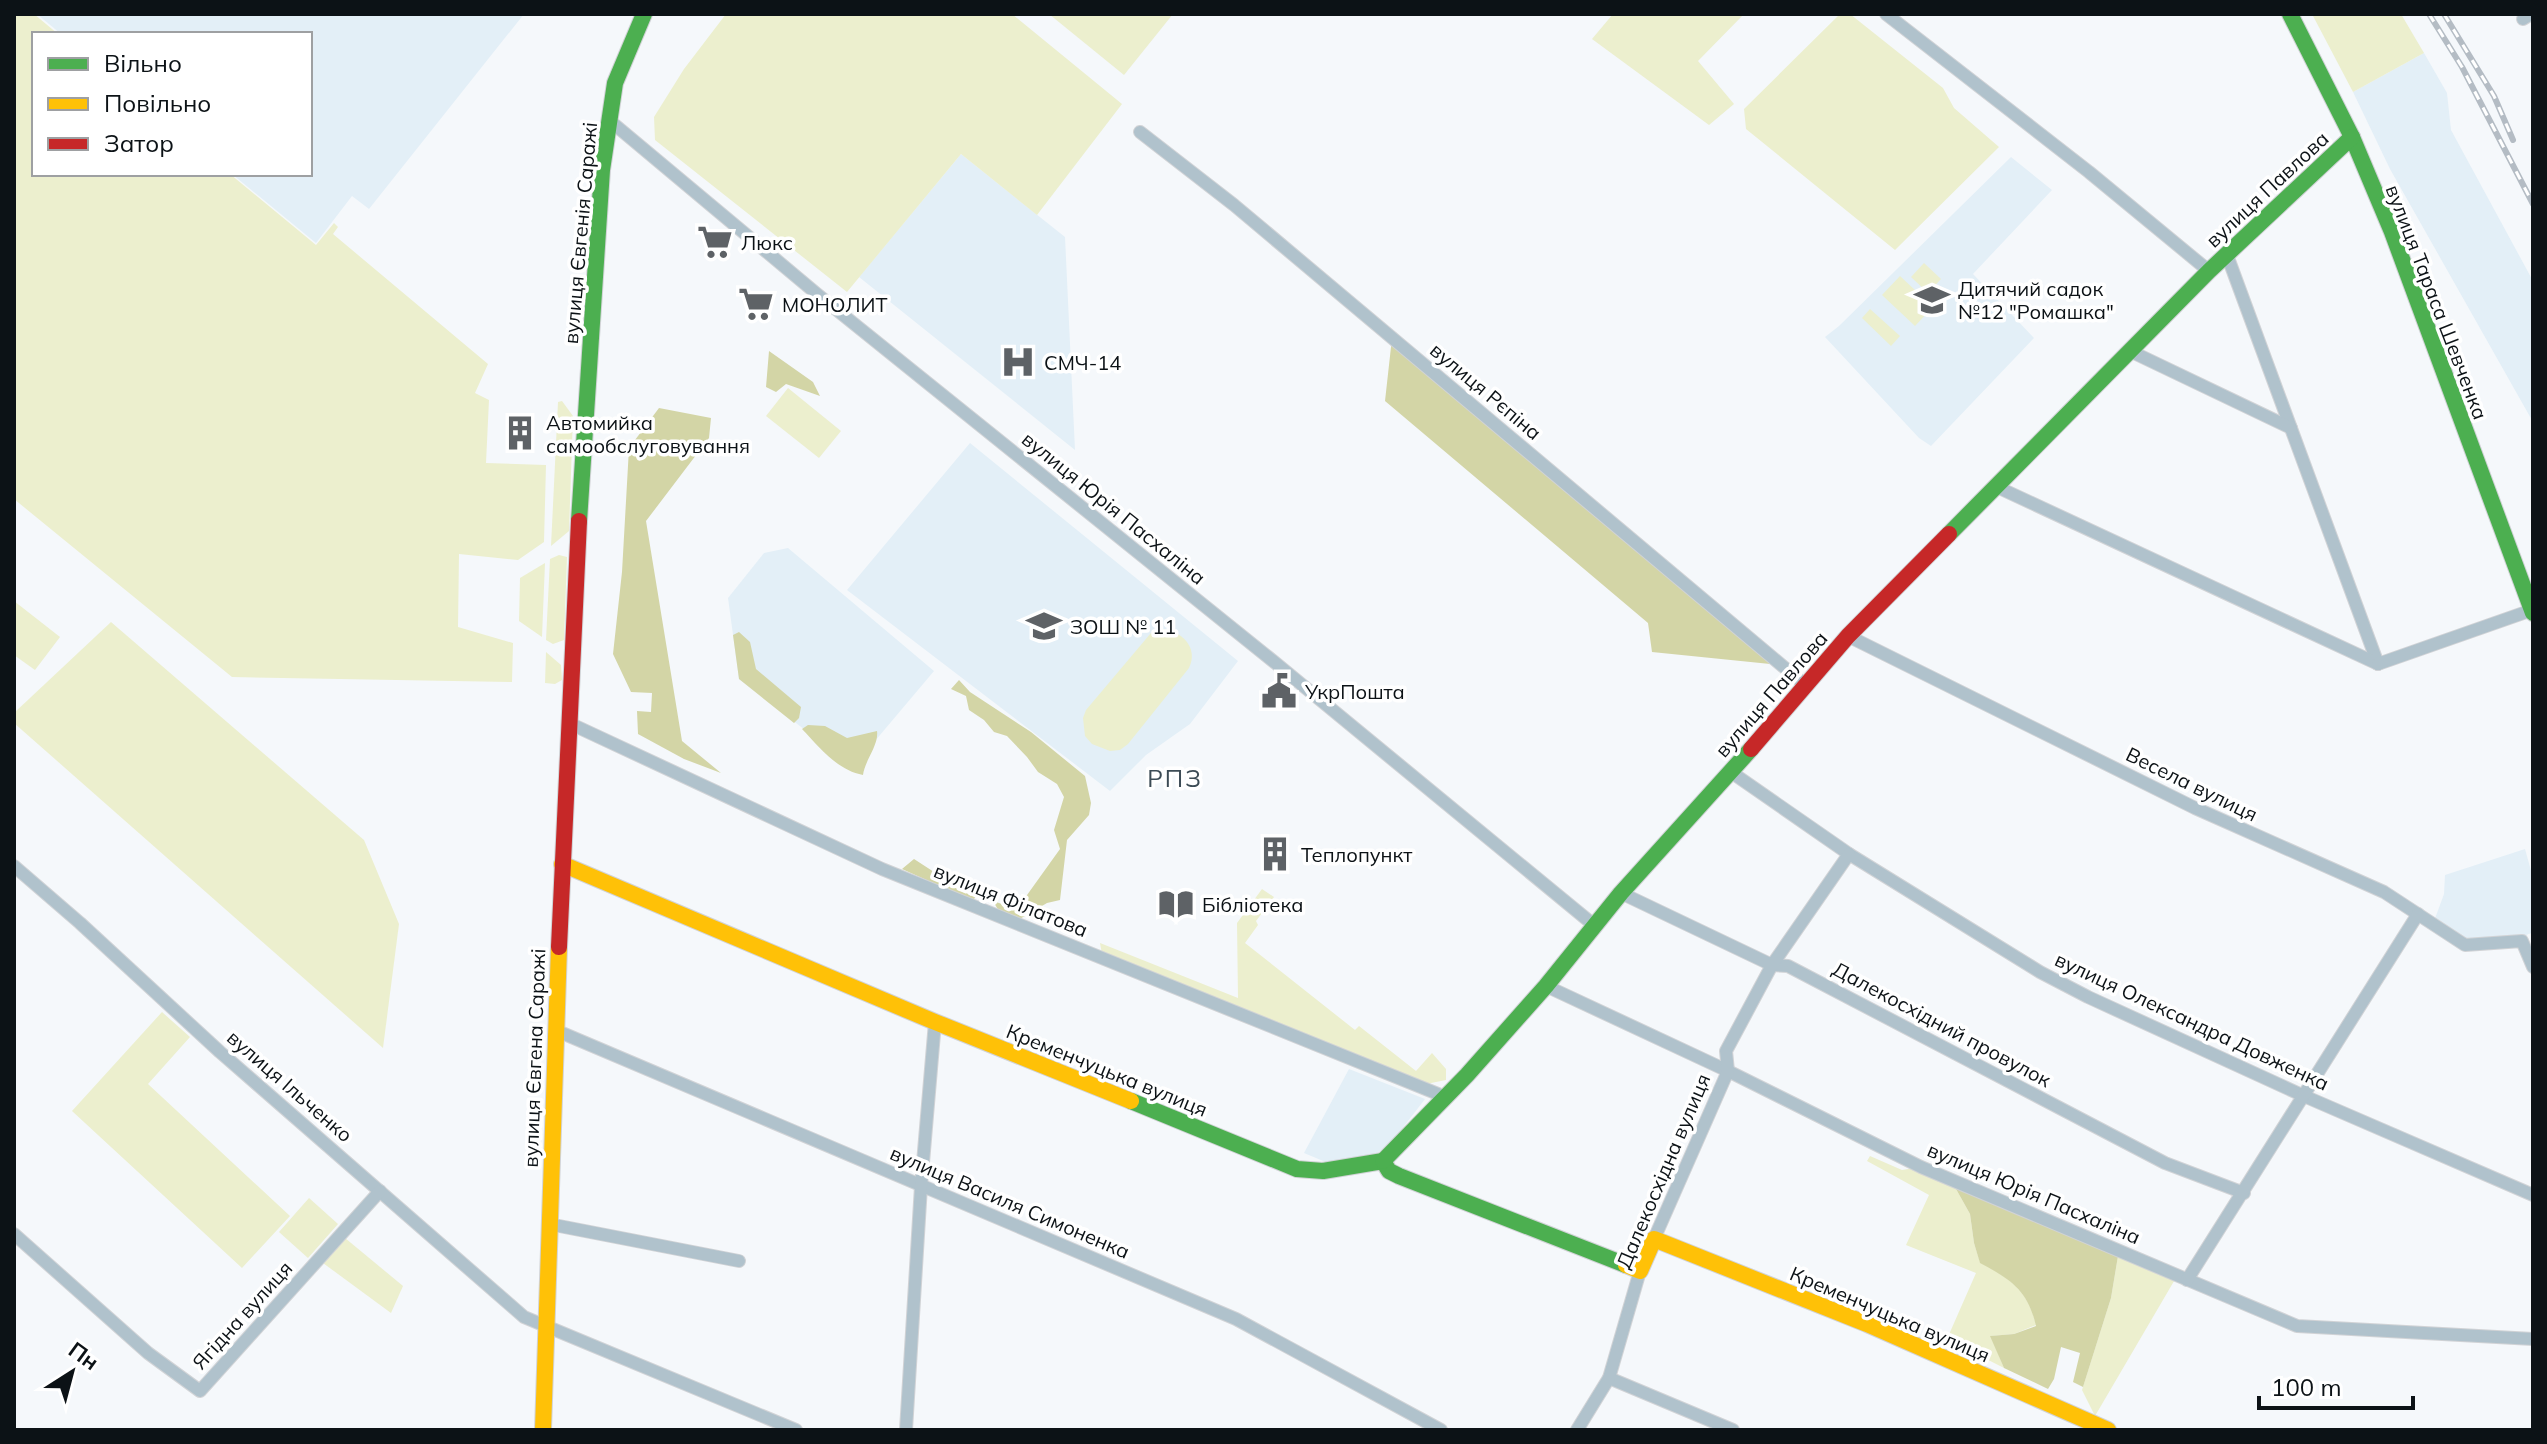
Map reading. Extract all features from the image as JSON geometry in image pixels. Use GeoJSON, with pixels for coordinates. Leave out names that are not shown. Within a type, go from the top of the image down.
{"type":"FeatureCollection","features":[{"type":"Feature","properties":{"kind":"street","name":"вулиця Євгенія Саражі"},"geometry":{"type":"LineString","coordinates":[[572,687],[585,413],[602,170],[615,83],[644,14]]}},
{"type":"Feature","properties":{"kind":"street","name":"вулиця Павлова"},"geometry":{"type":"LineString","coordinates":[[1886,14],[2089,172],[2209,271]]}},
{"type":"Feature","properties":{"kind":"street","name":"вулиця Тараса Шевченка"},"geometry":{"type":"LineString","coordinates":[[2290,14],[2352,137],[2392,232],[2532,612],[2378,664]]}},
{"type":"Feature","properties":{"kind":"street","name":"вулиця Юрія Пасхаліна"},"geometry":{"type":"LineString","coordinates":[[609,120],[817,294],[1285,671],[1595,926]]}},
{"type":"Feature","properties":{"kind":"street","name":"вулиця Рєпіна"},"geometry":{"type":"LineString","coordinates":[[1140,132],[1234,205],[1804,684]]}},
{"type":"Feature","properties":{"kind":"street","name":"вулиця Павлова"},"geometry":{"type":"LineString","coordinates":[[1383,1161],[1443,1096],[1467,1075],[1546,986],[1621,893],[1848,636],[2209,271],[2352,137]]}},
{"type":"Feature","properties":{"kind":"street"},"geometry":{"type":"LineString","coordinates":[[2227,255],[2378,664]]}},
{"type":"Feature","properties":{"kind":"street"},"geometry":{"type":"LineString","coordinates":[[2130,351],[2291,428]]}},
{"type":"Feature","properties":{"kind":"street"},"geometry":{"type":"LineString","coordinates":[[1995,486],[2378,664]]}},
{"type":"Feature","properties":{"kind":"street","name":"Весела вулиця"},"geometry":{"type":"LineString","coordinates":[[1848,636],[2195,808],[2384,892],[2465,945],[2522,941],[2533,967]]}},
{"type":"Feature","properties":{"kind":"street","name":"вулиця Євгена Саражі"},"geometry":{"type":"LineString","coordinates":[[543,1430],[555,1030],[572,687]]}},
{"type":"Feature","properties":{"kind":"street","name":"вулиця Філатова"},"geometry":{"type":"LineString","coordinates":[[571,724],[882,869],[1443,1096]]}},
{"type":"Feature","properties":{"kind":"street","name":"вулиця Олександра Довженка"},"geometry":{"type":"LineString","coordinates":[[1731,772],[1849,854],[2052,978],[2304,1096],[2533,1195]]}},
{"type":"Feature","properties":{"kind":"street","name":"Далекосхідна вулиця"},"geometry":{"type":"LineString","coordinates":[[1577,1430],[1609,1378],[1640,1271],[1728,1071],[1726,1051],[1772,965],[1849,854]]}},
{"type":"Feature","properties":{"kind":"street","name":"Кременчуцька вулиця"},"geometry":{"type":"LineString","coordinates":[[562,864],[935,1022],[1297,1169],[1323,1171],[1383,1161]]}},
{"type":"Feature","properties":{"kind":"street","name":"вулиця Ільченко"},"geometry":{"type":"LineString","coordinates":[[14,866],[220,1052],[524,1317],[796,1430]]}},
{"type":"Feature","properties":{"kind":"street","name":"Далекосхідний провулок"},"geometry":{"type":"LineString","coordinates":[[1621,893],[1772,965],[1788,966],[2165,1163],[2244,1193]]}},
{"type":"Feature","properties":{"kind":"street"},"geometry":{"type":"LineString","coordinates":[[2187,1280],[2418,914]]}},
{"type":"Feature","properties":{"kind":"street","name":"вулиця Юрія Пасхаліна"},"geometry":{"type":"LineString","coordinates":[[1546,986],[1728,1071],[1921,1167],[2297,1326],[2533,1339]]}},
{"type":"Feature","properties":{"kind":"street"},"geometry":{"type":"LineString","coordinates":[[906,1430],[935,1022]]}},
{"type":"Feature","properties":{"kind":"street","name":"вулиця Василя Симоненка"},"geometry":{"type":"LineString","coordinates":[[555,1030],[1236,1319],[1441,1430]]}},
{"type":"Feature","properties":{"kind":"street"},"geometry":{"type":"LineString","coordinates":[[1383,1161],[1389,1171],[1399,1176],[1640,1271]]}},
{"type":"Feature","properties":{"kind":"street","name":"Ягідна вулиця"},"geometry":{"type":"LineString","coordinates":[[14,1234],[148,1353],[200,1391],[380,1191]]}},
{"type":"Feature","properties":{"kind":"street"},"geometry":{"type":"LineString","coordinates":[[549,1224],[739,1261]]}},
{"type":"Feature","properties":{"kind":"street","name":"Кременчуцька вулиця"},"geometry":{"type":"LineString","coordinates":[[1654,1239],[1867,1324],[2090,1426],[2108,1430]]}},
{"type":"Feature","properties":{"kind":"street"},"geometry":{"type":"LineString","coordinates":[[1609,1378],[1733,1430]]}},
{"type":"Feature","properties":{"kind":"shaded area"},"geometry":{"type":"Polygon","coordinates":[[[37,14],[524,14],[369,209],[352,196],[316,243],[234,176],[312,176],[312,32],[59,32],[37,14]]]}},
{"type":"Feature","properties":{"kind":"shaded area"},"geometry":{"type":"Polygon","coordinates":[[[2424,53],[2447,93],[2451,130],[2533,281],[2533,422],[2390,169],[2353,92],[2424,53]]]}},
{"type":"Feature","properties":{"kind":"shaded area","name":"СМЧ-14"},"geometry":{"type":"Polygon","coordinates":[[[961,154],[1065,237],[1075,450],[859,277],[961,154]]]}},
{"type":"Feature","properties":{"kind":"shaded area","name":"Дитячий садок №12 \"Ромашка\""},"geometry":{"type":"Polygon","coordinates":[[[2011,157],[2052,190],[1973,274],[2034,338],[1931,446],[1919,438],[1825,337],[2011,157]]]}},
{"type":"Feature","properties":{"kind":"shaded area","name":"ЗОШ № 11"},"geometry":{"type":"Polygon","coordinates":[[[970,443],[1238,661],[1190,724],[1146,755],[1110,791],[847,590],[970,443]]]}},
{"type":"Feature","properties":{"kind":"shaded area"},"geometry":{"type":"Polygon","coordinates":[[[788,548],[934,671],[853,767],[739,679],[728,598],[764,553],[788,548]]]}},
{"type":"Feature","properties":{"kind":"shaded area"},"geometry":{"type":"Polygon","coordinates":[[[2525,849],[2533,878],[2533,933],[2522,941],[2465,945],[2433,924],[2444,894],[2445,875],[2525,849]]]}},
{"type":"Feature","properties":{"kind":"shaded area"},"geometry":{"type":"Polygon","coordinates":[[[1349,1069],[1425,1099],[1391,1143],[1377,1153],[1352,1163],[1328,1163],[1304,1153],[1349,1069]]]}},
{"type":"Feature","properties":{"kind":"green space"},"geometry":{"type":"Polygon","coordinates":[[[14,14],[34,14],[56,32],[32,32],[32,176],[232,176],[316,245],[334,223],[338,227],[333,234],[488,364],[475,393],[489,400],[486,463],[546,465],[544,542],[518,560],[459,554],[458,627],[513,643],[512,682],[232,677],[14,499],[14,14]]]}},
{"type":"Feature","properties":{"kind":"green space"},"geometry":{"type":"Polygon","coordinates":[[[726,14],[1012,14],[1122,104],[1037,215],[961,154],[847,292],[655,140],[654,117],[684,69],[726,14]]]}},
{"type":"Feature","properties":{"kind":"green space"},"geometry":{"type":"Polygon","coordinates":[[[1049,14],[1173,14],[1124,75],[1049,14]]]}},
{"type":"Feature","properties":{"kind":"green space"},"geometry":{"type":"Polygon","coordinates":[[[1613,14],[1744,14],[1698,61],[1734,104],[1709,125],[1592,39],[1613,14]]]}},
{"type":"Feature","properties":{"kind":"green space"},"geometry":{"type":"Polygon","coordinates":[[[1840,14],[1850,14],[1943,88],[1954,108],[1999,147],[1895,250],[1746,129],[1744,109],[1840,14]]]}},
{"type":"Feature","properties":{"kind":"green space"},"geometry":{"type":"Polygon","coordinates":[[[2312,14],[2401,14],[2424,53],[2353,92],[2312,14]]]}},
{"type":"Feature","properties":{"kind":"green space"},"geometry":{"type":"Polygon","coordinates":[[[1924,263],[1941,279],[1928,293],[1911,277],[1924,263]]]}},
{"type":"Feature","properties":{"kind":"green space"},"geometry":{"type":"Polygon","coordinates":[[[1900,276],[1933,307],[1915,326],[1882,295],[1900,276]]]}},
{"type":"Feature","properties":{"kind":"green space"},"geometry":{"type":"Polygon","coordinates":[[[1870,309],[1900,336],[1891,346],[1862,318],[1870,309]]]}},
{"type":"Feature","properties":{"kind":"green space"},"geometry":{"type":"Polygon","coordinates":[[[1392,338],[1780,665],[1652,652],[1648,623],[1385,401],[1392,338]]]}},
{"type":"Feature","properties":{"kind":"green space"},"geometry":{"type":"Polygon","coordinates":[[[769,351],[813,382],[820,396],[786,384],[776,392],[766,387],[769,351]]]}},
{"type":"Feature","properties":{"kind":"green space"},"geometry":{"type":"Polygon","coordinates":[[[788,388],[841,431],[819,458],[766,416],[788,388]]]}},
{"type":"Feature","properties":{"kind":"green space"},"geometry":{"type":"Polygon","coordinates":[[[562,401],[573,416],[569,531],[551,546],[558,402],[562,401]]]}},
{"type":"Feature","properties":{"kind":"green space"},"geometry":{"type":"Polygon","coordinates":[[[659,408],[711,418],[709,438],[646,521],[682,741],[721,773],[684,759],[638,734],[637,711],[651,712],[652,693],[631,692],[613,654],[622,572],[629,448],[659,408]]]}},
{"type":"Feature","properties":{"kind":"green space"},"geometry":{"type":"Polygon","coordinates":[[[559,555],[567,557],[564,640],[553,644],[546,640],[550,559],[559,555]]]}},
{"type":"Feature","properties":{"kind":"green space"},"geometry":{"type":"Polygon","coordinates":[[[545,563],[542,637],[519,621],[520,578],[545,563]]]}},
{"type":"Feature","properties":{"kind":"green space"},"geometry":{"type":"Polygon","coordinates":[[[14,601],[60,637],[35,670],[14,655],[14,601]]]}},
{"type":"Feature","properties":{"kind":"green space"},"geometry":{"type":"Polygon","coordinates":[[[111,622],[364,840],[399,924],[383,1048],[14,723],[14,713],[111,622]]]}},
{"type":"Feature","properties":{"kind":"green space"},"geometry":{"type":"Polygon","coordinates":[[[1160,629],[1175,633],[1186,641],[1192,653],[1189,668],[1128,744],[1120,750],[1110,751],[1092,744],[1085,736],[1083,718],[1086,710],[1151,633],[1160,629]]]}},
{"type":"Feature","properties":{"kind":"green space"},"geometry":{"type":"Polygon","coordinates":[[[739,632],[750,642],[756,669],[801,707],[799,718],[794,723],[739,679],[733,635],[739,632]]]}},
{"type":"Feature","properties":{"kind":"green space"},"geometry":{"type":"Polygon","coordinates":[[[546,652],[561,665],[562,680],[555,684],[545,683],[546,652]]]}},
{"type":"Feature","properties":{"kind":"green space"},"geometry":{"type":"Polygon","coordinates":[[[959,680],[970,692],[1031,732],[1085,776],[1091,803],[1089,815],[1067,840],[1060,900],[1047,903],[1018,920],[1000,913],[993,901],[1017,909],[1060,849],[1054,830],[1064,797],[1057,784],[1038,772],[1007,736],[994,732],[984,720],[969,710],[966,696],[951,689],[959,680]]]}},
{"type":"Feature","properties":{"kind":"green space"},"geometry":{"type":"Polygon","coordinates":[[[808,725],[825,726],[847,738],[877,731],[863,775],[845,768],[830,757],[802,729],[808,725]]]}},
{"type":"Feature","properties":{"kind":"green space"},"geometry":{"type":"Polygon","coordinates":[[[914,859],[971,896],[982,885],[973,901],[902,869],[914,859]]]}},
{"type":"Feature","properties":{"kind":"green space"},"geometry":{"type":"Polygon","coordinates":[[[1262,889],[1274,897],[1256,921],[1258,925],[1245,943],[1355,1030],[1359,1026],[1416,1071],[1432,1053],[1446,1069],[1446,1080],[1426,1084],[1102,954],[1100,943],[1238,998],[1237,923],[1262,889]]]}},
{"type":"Feature","properties":{"kind":"green space"},"geometry":{"type":"Polygon","coordinates":[[[162,1012],[190,1037],[148,1084],[290,1216],[242,1268],[72,1111],[162,1012]]]}},
{"type":"Feature","properties":{"kind":"green space"},"geometry":{"type":"Polygon","coordinates":[[[1870,1156],[1902,1170],[1921,1167],[1951,1180],[1970,1214],[1980,1262],[2016,1287],[2033,1313],[2036,1325],[2014,1334],[1991,1336],[2004,1368],[1947,1339],[1976,1273],[1906,1245],[1929,1195],[1867,1161],[1870,1156]]]}},
{"type":"Feature","properties":{"kind":"green space"},"geometry":{"type":"Polygon","coordinates":[[[1951,1180],[2119,1250],[2111,1298],[2083,1387],[2073,1382],[2080,1353],[2061,1347],[2054,1379],[2048,1389],[2004,1368],[1990,1336],[2014,1334],[2036,1326],[2033,1314],[2016,1287],[1980,1263],[1970,1214],[1951,1180]]]}},
{"type":"Feature","properties":{"kind":"green space"},"geometry":{"type":"Polygon","coordinates":[[[309,1198],[338,1224],[308,1258],[279,1232],[309,1198]]]}},
{"type":"Feature","properties":{"kind":"green space"},"geometry":{"type":"Polygon","coordinates":[[[345,1238],[403,1286],[391,1313],[323,1263],[345,1238]]]}},
{"type":"Feature","properties":{"kind":"green space"},"geometry":{"type":"Polygon","coordinates":[[[2119,1250],[2177,1276],[2095,1416],[2082,1390],[2111,1298],[2119,1250]]]}},
{"type":"Feature","properties":{"kind":"railway"},"geometry":{"type":"LineString","coordinates":[[2429,14],[2462,67],[2533,204]]}},
{"type":"Feature","properties":{"kind":"railway"},"geometry":{"type":"LineString","coordinates":[[2444,14],[2494,96],[2513,140]]}},
{"type":"Feature","properties":{"kind":"traffic: fast"},"geometry":{"type":"LineString","coordinates":[[579,521],[602,170],[615,83],[644,14]]}},
{"type":"Feature","properties":{"kind":"traffic: fast"},"geometry":{"type":"LineString","coordinates":[[2290,14],[2352,137],[2392,232],[2533,613]]}},
{"type":"Feature","properties":{"kind":"traffic: fast"},"geometry":{"type":"LineString","coordinates":[[1949,534],[2209,271],[2352,137]]}},
{"type":"Feature","properties":{"kind":"traffic: fast"},"geometry":{"type":"LineString","coordinates":[[1383,1161],[1467,1075],[1546,986],[1621,893],[1751,749]]}},
{"type":"Feature","properties":{"kind":"traffic: fast"},"geometry":{"type":"LineString","coordinates":[[1131,1101],[1297,1169],[1323,1171],[1383,1161],[1389,1171],[1399,1176],[1626,1265]]}},
{"type":"Feature","properties":{"kind":"traffic: slow"},"geometry":{"type":"LineString","coordinates":[[562,864],[935,1022],[1131,1101]]}},
{"type":"Feature","properties":{"kind":"traffic: slow"},"geometry":{"type":"LineString","coordinates":[[543,1430],[559,947]]}},
{"type":"Feature","properties":{"kind":"traffic: slow"},"geometry":{"type":"LineString","coordinates":[[1626,1265],[1640,1271],[1654,1239],[1867,1324],[2108,1430]]}},
{"type":"Feature","properties":{"kind":"traffic: jam"},"geometry":{"type":"LineString","coordinates":[[559,947],[579,521]]}},
{"type":"Feature","properties":{"kind":"traffic: jam"},"geometry":{"type":"LineString","coordinates":[[1751,749],[1848,636],[1949,534]]}},
{"type":"Feature","properties":{"kind":"place","name":"Люкс"},"geometry":{"type":"Point","coordinates":[715,242]}},
{"type":"Feature","properties":{"kind":"place","name":"Дитячий садок №12 \"Ромашка\""},"geometry":{"type":"Point","coordinates":[1932,300]}},
{"type":"Feature","properties":{"kind":"place","name":"МОНОЛИТ"},"geometry":{"type":"Point","coordinates":[756,304]}},
{"type":"Feature","properties":{"kind":"place","name":"СМЧ-14"},"geometry":{"type":"Point","coordinates":[1018,362]}},
{"type":"Feature","properties":{"kind":"place","name":"Автомийка самообслуговування"},"geometry":{"type":"Point","coordinates":[520,433]}},
{"type":"Feature","properties":{"kind":"place","name":"ЗОШ № 11"},"geometry":{"type":"Point","coordinates":[1044,626]}},
{"type":"Feature","properties":{"kind":"place","name":"УкрПошта"},"geometry":{"type":"Point","coordinates":[1279,691]}},
{"type":"Feature","properties":{"kind":"place","name":"Теплопункт"},"geometry":{"type":"Point","coordinates":[1275,854]}},
{"type":"Feature","properties":{"kind":"place","name":"Бібліотека"},"geometry":{"type":"Point","coordinates":[1176,904]}},
{"type":"Feature","properties":{"kind":"district","name":"РПЗ"},"geometry":{"type":"Point","coordinates":[1175,778]}}]}
